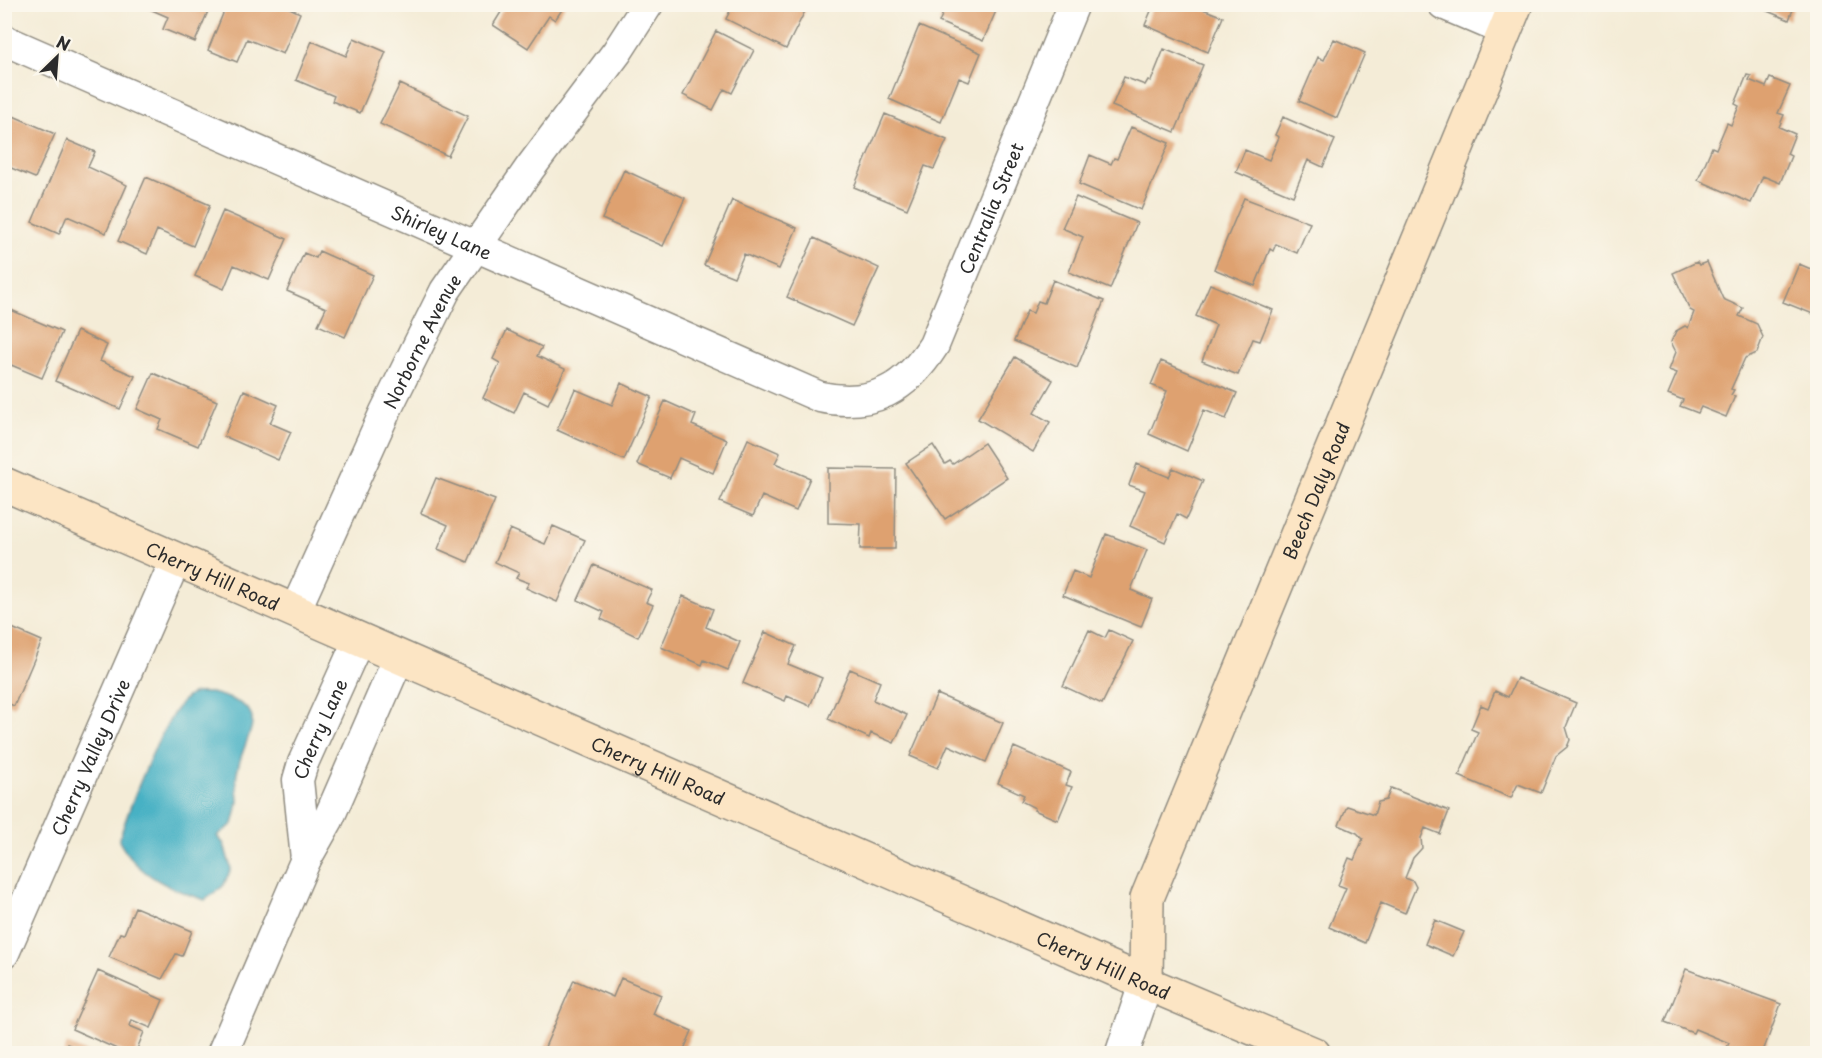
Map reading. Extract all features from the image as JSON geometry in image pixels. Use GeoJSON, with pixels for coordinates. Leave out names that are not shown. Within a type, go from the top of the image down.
{"type":"FeatureCollection","features":[{"type":"Feature","properties":{"kind":"main road","name":"Beech Daly Road"},"geometry":{"type":"LineString","coordinates":[[1146,983],[1146,898],[1511,18]]}},
{"type":"Feature","properties":{"kind":"main road","name":"Cherry Hill Road"},"geometry":{"type":"LineString","coordinates":[[4,484],[1146,983],[1314,1053]]}},
{"type":"Feature","properties":{"kind":"street","name":"Norborne Avenue"},"geometry":{"type":"LineString","coordinates":[[295,611],[385,411],[445,291],[530,168],[617,52],[648,4]]}},
{"type":"Feature","properties":{"kind":"street","name":"Centralia Street"},"geometry":{"type":"LineString","coordinates":[[884,393],[897,387],[918,369],[934,345],[1074,4]]}},
{"type":"Feature","properties":{"kind":"street"},"geometry":{"type":"LineString","coordinates":[[1443,4],[1511,18]]}},
{"type":"Feature","properties":{"kind":"street","name":"Shirley Lane"},"geometry":{"type":"LineString","coordinates":[[4,40],[820,397],[859,400],[884,393]]}},
{"type":"Feature","properties":{"kind":"street","name":"Cherry Valley Drive"},"geometry":{"type":"LineString","coordinates":[[4,953],[176,559]]}},
{"type":"Feature","properties":{"kind":"street","name":"Cherry Lane"},"geometry":{"type":"LineString","coordinates":[[306,859],[299,797],[300,771],[359,639]]}},
{"type":"Feature","properties":{"kind":"street","name":"Cherry Lane"},"geometry":{"type":"LineString","coordinates":[[222,1053],[306,859],[328,820],[399,657]]}},
{"type":"Feature","properties":{"kind":"street"},"geometry":{"type":"LineString","coordinates":[[1122,1053],[1146,983]]}},
{"type":"Feature","properties":{"kind":"water"},"geometry":{"type":"Polygon","coordinates":[[[211,693],[244,706],[251,713],[252,722],[237,772],[238,801],[233,824],[217,836],[224,844],[231,869],[223,886],[205,900],[179,891],[145,872],[126,853],[119,841],[149,761],[171,717],[182,702],[192,694],[211,693]]]}},
{"type":"Feature","properties":{"kind":"building"},"geometry":{"type":"Polygon","coordinates":[[[138,4],[211,4],[195,42],[163,29],[168,17],[138,4]]]}},
{"type":"Feature","properties":{"kind":"building"},"geometry":{"type":"Polygon","coordinates":[[[227,4],[281,4],[300,13],[283,54],[247,39],[237,62],[208,50],[227,4]]]}},
{"type":"Feature","properties":{"kind":"building"},"geometry":{"type":"Polygon","coordinates":[[[506,4],[566,4],[555,20],[549,16],[528,48],[493,25],[506,4]]]}},
{"type":"Feature","properties":{"kind":"building"},"geometry":{"type":"Polygon","coordinates":[[[947,4],[999,4],[983,41],[939,22],[947,4]]]}},
{"type":"Feature","properties":{"kind":"building"},"geometry":{"type":"Polygon","coordinates":[[[1154,4],[1205,4],[1203,9],[1223,17],[1208,52],[1145,25],[1154,4]]]}},
{"type":"Feature","properties":{"kind":"building"},"geometry":{"type":"Polygon","coordinates":[[[1762,4],[1795,4],[1789,20],[1760,8],[1762,4]]]}},
{"type":"Feature","properties":{"kind":"building"},"geometry":{"type":"Polygon","coordinates":[[[733,5],[808,5],[786,49],[726,19],[733,5]]]}},
{"type":"Feature","properties":{"kind":"building"},"geometry":{"type":"Polygon","coordinates":[[[919,26],[981,53],[969,82],[959,78],[941,122],[889,99],[919,26]]]}},
{"type":"Feature","properties":{"kind":"building"},"geometry":{"type":"Polygon","coordinates":[[[716,31],[754,50],[732,93],[724,89],[713,110],[683,95],[716,31]]]}},
{"type":"Feature","properties":{"kind":"building"},"geometry":{"type":"Polygon","coordinates":[[[354,38],[386,52],[360,113],[332,101],[334,96],[296,80],[312,41],[346,56],[354,38]]]}},
{"type":"Feature","properties":{"kind":"building"},"geometry":{"type":"Polygon","coordinates":[[[1334,39],[1365,53],[1337,118],[1299,101],[1318,57],[1324,60],[1334,39]]]}},
{"type":"Feature","properties":{"kind":"building"},"geometry":{"type":"Polygon","coordinates":[[[1164,49],[1203,65],[1175,132],[1112,106],[1124,77],[1145,85],[1148,80],[1151,81],[1164,49]]]}},
{"type":"Feature","properties":{"kind":"building"},"geometry":{"type":"Polygon","coordinates":[[[1747,75],[1751,76],[1749,80],[1766,87],[1770,78],[1790,86],[1778,113],[1784,115],[1779,127],[1795,134],[1787,154],[1791,156],[1780,183],[1763,176],[1751,203],[1698,180],[1712,147],[1716,149],[1727,123],[1731,125],[1739,106],[1735,104],[1747,75]]]}},
{"type":"Feature","properties":{"kind":"building"},"geometry":{"type":"Polygon","coordinates":[[[400,84],[468,116],[448,156],[380,124],[400,84]]]}},
{"type":"Feature","properties":{"kind":"building"},"geometry":{"type":"Polygon","coordinates":[[[4,112],[55,134],[35,178],[4,165],[4,112]]]}},
{"type":"Feature","properties":{"kind":"building"},"geometry":{"type":"Polygon","coordinates":[[[885,114],[947,140],[934,169],[925,166],[907,209],[854,187],[885,114]]]}},
{"type":"Feature","properties":{"kind":"building"},"geometry":{"type":"Polygon","coordinates":[[[1283,117],[1335,140],[1323,167],[1308,160],[1293,196],[1236,172],[1245,150],[1269,160],[1279,137],[1275,135],[1283,117]]]}},
{"type":"Feature","properties":{"kind":"building"},"geometry":{"type":"Polygon","coordinates":[[[1131,127],[1169,143],[1141,210],[1079,184],[1090,155],[1111,164],[1114,158],[1117,159],[1131,127]]]}},
{"type":"Feature","properties":{"kind":"building"},"geometry":{"type":"Polygon","coordinates":[[[67,140],[95,152],[88,167],[127,185],[106,233],[67,216],[59,234],[32,222],[67,140]]]}},
{"type":"Feature","properties":{"kind":"building"},"geometry":{"type":"Polygon","coordinates":[[[624,170],[685,198],[663,246],[602,219],[624,170]]]}},
{"type":"Feature","properties":{"kind":"building"},"geometry":{"type":"Polygon","coordinates":[[[146,177],[210,205],[193,246],[157,230],[147,254],[118,241],[146,177]]]}},
{"type":"Feature","properties":{"kind":"building"},"geometry":{"type":"Polygon","coordinates":[[[1076,197],[1137,223],[1110,289],[1069,272],[1083,237],[1062,228],[1076,197]]]}},
{"type":"Feature","properties":{"kind":"building"},"geometry":{"type":"Polygon","coordinates":[[[1244,198],[1310,223],[1297,253],[1276,244],[1273,251],[1270,249],[1255,286],[1214,269],[1244,198]]]}},
{"type":"Feature","properties":{"kind":"building"},"geometry":{"type":"Polygon","coordinates":[[[732,200],[797,228],[779,269],[744,254],[734,277],[704,265],[732,200]]]}},
{"type":"Feature","properties":{"kind":"building"},"geometry":{"type":"Polygon","coordinates":[[[223,211],[287,239],[269,280],[234,265],[224,289],[195,276],[223,211]]]}},
{"type":"Feature","properties":{"kind":"building"},"geometry":{"type":"Polygon","coordinates":[[[814,238],[879,268],[852,326],[787,297],[814,238]]]}},
{"type":"Feature","properties":{"kind":"building"},"geometry":{"type":"Polygon","coordinates":[[[319,251],[373,275],[345,337],[318,325],[326,308],[287,291],[304,253],[316,258],[319,251]]]}},
{"type":"Feature","properties":{"kind":"building"},"geometry":{"type":"Polygon","coordinates":[[[1697,262],[1699,265],[1707,262],[1723,299],[1743,308],[1739,316],[1757,324],[1763,337],[1757,353],[1745,358],[1731,389],[1734,390],[1731,395],[1735,396],[1726,417],[1701,407],[1698,413],[1680,406],[1683,400],[1668,394],[1677,373],[1669,370],[1676,352],[1671,342],[1676,331],[1685,326],[1688,328],[1694,312],[1690,310],[1673,273],[1697,262]]]}},
{"type":"Feature","properties":{"kind":"building"},"geometry":{"type":"Polygon","coordinates":[[[1799,264],[1818,272],[1818,316],[1783,302],[1799,264]]]}},
{"type":"Feature","properties":{"kind":"building"},"geometry":{"type":"Polygon","coordinates":[[[1053,280],[1104,301],[1077,368],[1014,341],[1027,311],[1033,313],[1038,301],[1044,303],[1053,280]]]}},
{"type":"Feature","properties":{"kind":"building"},"geometry":{"type":"Polygon","coordinates":[[[1210,284],[1273,310],[1260,341],[1253,339],[1238,375],[1202,361],[1216,325],[1196,316],[1210,284]]]}},
{"type":"Feature","properties":{"kind":"building"},"geometry":{"type":"Polygon","coordinates":[[[4,307],[62,332],[42,378],[4,362],[7,351],[4,350],[4,307]]]}},
{"type":"Feature","properties":{"kind":"building"},"geometry":{"type":"Polygon","coordinates":[[[507,330],[542,347],[537,356],[565,369],[548,404],[524,392],[514,413],[483,398],[500,363],[493,359],[507,330]]]}},
{"type":"Feature","properties":{"kind":"building"},"geometry":{"type":"Polygon","coordinates":[[[77,331],[107,345],[100,361],[135,376],[120,409],[55,381],[77,331]]]}},
{"type":"Feature","properties":{"kind":"building"},"geometry":{"type":"Polygon","coordinates":[[[1015,357],[1053,380],[1034,413],[1050,422],[1033,452],[978,419],[1015,357]]]}},
{"type":"Feature","properties":{"kind":"building"},"geometry":{"type":"Polygon","coordinates":[[[1161,361],[1237,393],[1226,419],[1204,410],[1187,451],[1149,434],[1167,391],[1151,385],[1161,361]]]}},
{"type":"Feature","properties":{"kind":"building"},"geometry":{"type":"Polygon","coordinates":[[[153,373],[217,401],[198,446],[158,429],[162,420],[137,409],[153,373]]]}},
{"type":"Feature","properties":{"kind":"building"},"geometry":{"type":"Polygon","coordinates":[[[621,383],[652,397],[624,460],[557,430],[575,389],[612,405],[621,383]]]}},
{"type":"Feature","properties":{"kind":"building"},"geometry":{"type":"Polygon","coordinates":[[[244,390],[278,405],[270,423],[291,432],[278,460],[224,436],[244,390]]]}},
{"type":"Feature","properties":{"kind":"building"},"geometry":{"type":"Polygon","coordinates":[[[665,401],[696,415],[692,425],[727,440],[713,473],[679,458],[670,478],[637,464],[665,401]]]}},
{"type":"Feature","properties":{"kind":"building"},"geometry":{"type":"Polygon","coordinates":[[[748,439],[780,453],[775,463],[810,478],[796,511],[762,496],[753,516],[720,502],[748,439]]]}},
{"type":"Feature","properties":{"kind":"building"},"geometry":{"type":"Polygon","coordinates":[[[984,443],[1007,478],[945,519],[906,463],[933,445],[945,464],[950,461],[953,464],[984,443]]]}},
{"type":"Feature","properties":{"kind":"building"},"geometry":{"type":"Polygon","coordinates":[[[1137,464],[1169,477],[1173,468],[1203,481],[1186,519],[1177,514],[1165,542],[1130,526],[1145,491],[1129,485],[1137,464]]]}},
{"type":"Feature","properties":{"kind":"building"},"geometry":{"type":"Polygon","coordinates":[[[828,468],[896,469],[895,549],[860,549],[861,524],[828,523],[828,468]]]}},
{"type":"Feature","properties":{"kind":"building"},"geometry":{"type":"Polygon","coordinates":[[[436,478],[495,500],[468,562],[438,549],[448,525],[421,513],[436,478]]]}},
{"type":"Feature","properties":{"kind":"building"},"geometry":{"type":"Polygon","coordinates":[[[553,526],[585,540],[557,602],[526,588],[529,583],[516,578],[519,573],[495,562],[510,529],[545,544],[553,526]]]}},
{"type":"Feature","properties":{"kind":"building"},"geometry":{"type":"Polygon","coordinates":[[[1106,534],[1147,550],[1131,590],[1152,599],[1141,627],[1063,595],[1073,571],[1089,578],[1106,534]]]}},
{"type":"Feature","properties":{"kind":"building"},"geometry":{"type":"Polygon","coordinates":[[[594,565],[652,590],[646,602],[653,605],[638,637],[601,619],[604,612],[578,600],[594,565]]]}},
{"type":"Feature","properties":{"kind":"building"},"geometry":{"type":"Polygon","coordinates":[[[683,596],[713,609],[706,627],[740,642],[728,670],[704,660],[702,665],[661,647],[683,596]]]}},
{"type":"Feature","properties":{"kind":"building"},"geometry":{"type":"Polygon","coordinates":[[[5,625],[42,641],[14,706],[5,702],[5,625]]]}},
{"type":"Feature","properties":{"kind":"building"},"geometry":{"type":"Polygon","coordinates":[[[1089,630],[1105,638],[1109,630],[1133,641],[1102,704],[1063,686],[1089,630]]]}},
{"type":"Feature","properties":{"kind":"building"},"geometry":{"type":"Polygon","coordinates":[[[765,632],[796,646],[788,664],[822,678],[810,706],[787,696],[785,701],[743,683],[765,632]]]}},
{"type":"Feature","properties":{"kind":"building"},"geometry":{"type":"Polygon","coordinates":[[[850,669],[880,682],[873,700],[907,715],[894,743],[871,733],[869,738],[828,719],[850,669]]]}},
{"type":"Feature","properties":{"kind":"building"},"geometry":{"type":"Polygon","coordinates":[[[1517,678],[1576,703],[1566,727],[1570,740],[1567,747],[1556,756],[1541,793],[1518,784],[1511,798],[1459,776],[1478,732],[1471,729],[1481,705],[1488,708],[1495,691],[1508,697],[1517,678]]]}},
{"type":"Feature","properties":{"kind":"building"},"geometry":{"type":"Polygon","coordinates":[[[937,694],[1003,723],[986,762],[948,745],[938,768],[910,756],[937,694]]]}},
{"type":"Feature","properties":{"kind":"building"},"geometry":{"type":"Polygon","coordinates":[[[1014,747],[1071,772],[1066,785],[1072,787],[1058,820],[1034,810],[1035,808],[1021,801],[1024,795],[998,783],[1014,747]]]}},
{"type":"Feature","properties":{"kind":"building"},"geometry":{"type":"Polygon","coordinates":[[[1391,788],[1449,811],[1440,834],[1425,828],[1421,838],[1422,848],[1413,858],[1405,878],[1413,881],[1416,887],[1405,913],[1381,903],[1365,943],[1329,927],[1346,888],[1338,885],[1349,858],[1354,860],[1363,839],[1357,833],[1339,825],[1347,806],[1374,815],[1378,802],[1386,800],[1391,788]]]}},
{"type":"Feature","properties":{"kind":"building"},"geometry":{"type":"Polygon","coordinates":[[[135,907],[192,931],[182,956],[176,954],[162,979],[109,957],[120,933],[124,934],[135,907]]]}},
{"type":"Feature","properties":{"kind":"building"},"geometry":{"type":"Polygon","coordinates":[[[1435,920],[1464,932],[1453,956],[1425,944],[1435,920]]]}},
{"type":"Feature","properties":{"kind":"building"},"geometry":{"type":"Polygon","coordinates":[[[1686,969],[1781,1004],[1762,1054],[1724,1054],[1729,1043],[1695,1029],[1693,1033],[1665,1022],[1686,969]]]}},
{"type":"Feature","properties":{"kind":"building"},"geometry":{"type":"Polygon","coordinates":[[[98,971],[163,1000],[151,1028],[132,1020],[130,1026],[144,1032],[135,1054],[128,1054],[72,1029],[98,971]]]}},
{"type":"Feature","properties":{"kind":"building"},"geometry":{"type":"Polygon","coordinates":[[[621,978],[661,995],[653,1014],[692,1031],[682,1054],[542,1054],[574,980],[613,997],[621,978]]]}},
{"type":"Feature","properties":{"kind":"building"},"geometry":{"type":"Polygon","coordinates":[[[67,1044],[90,1054],[63,1054],[67,1044]]]}}]}
